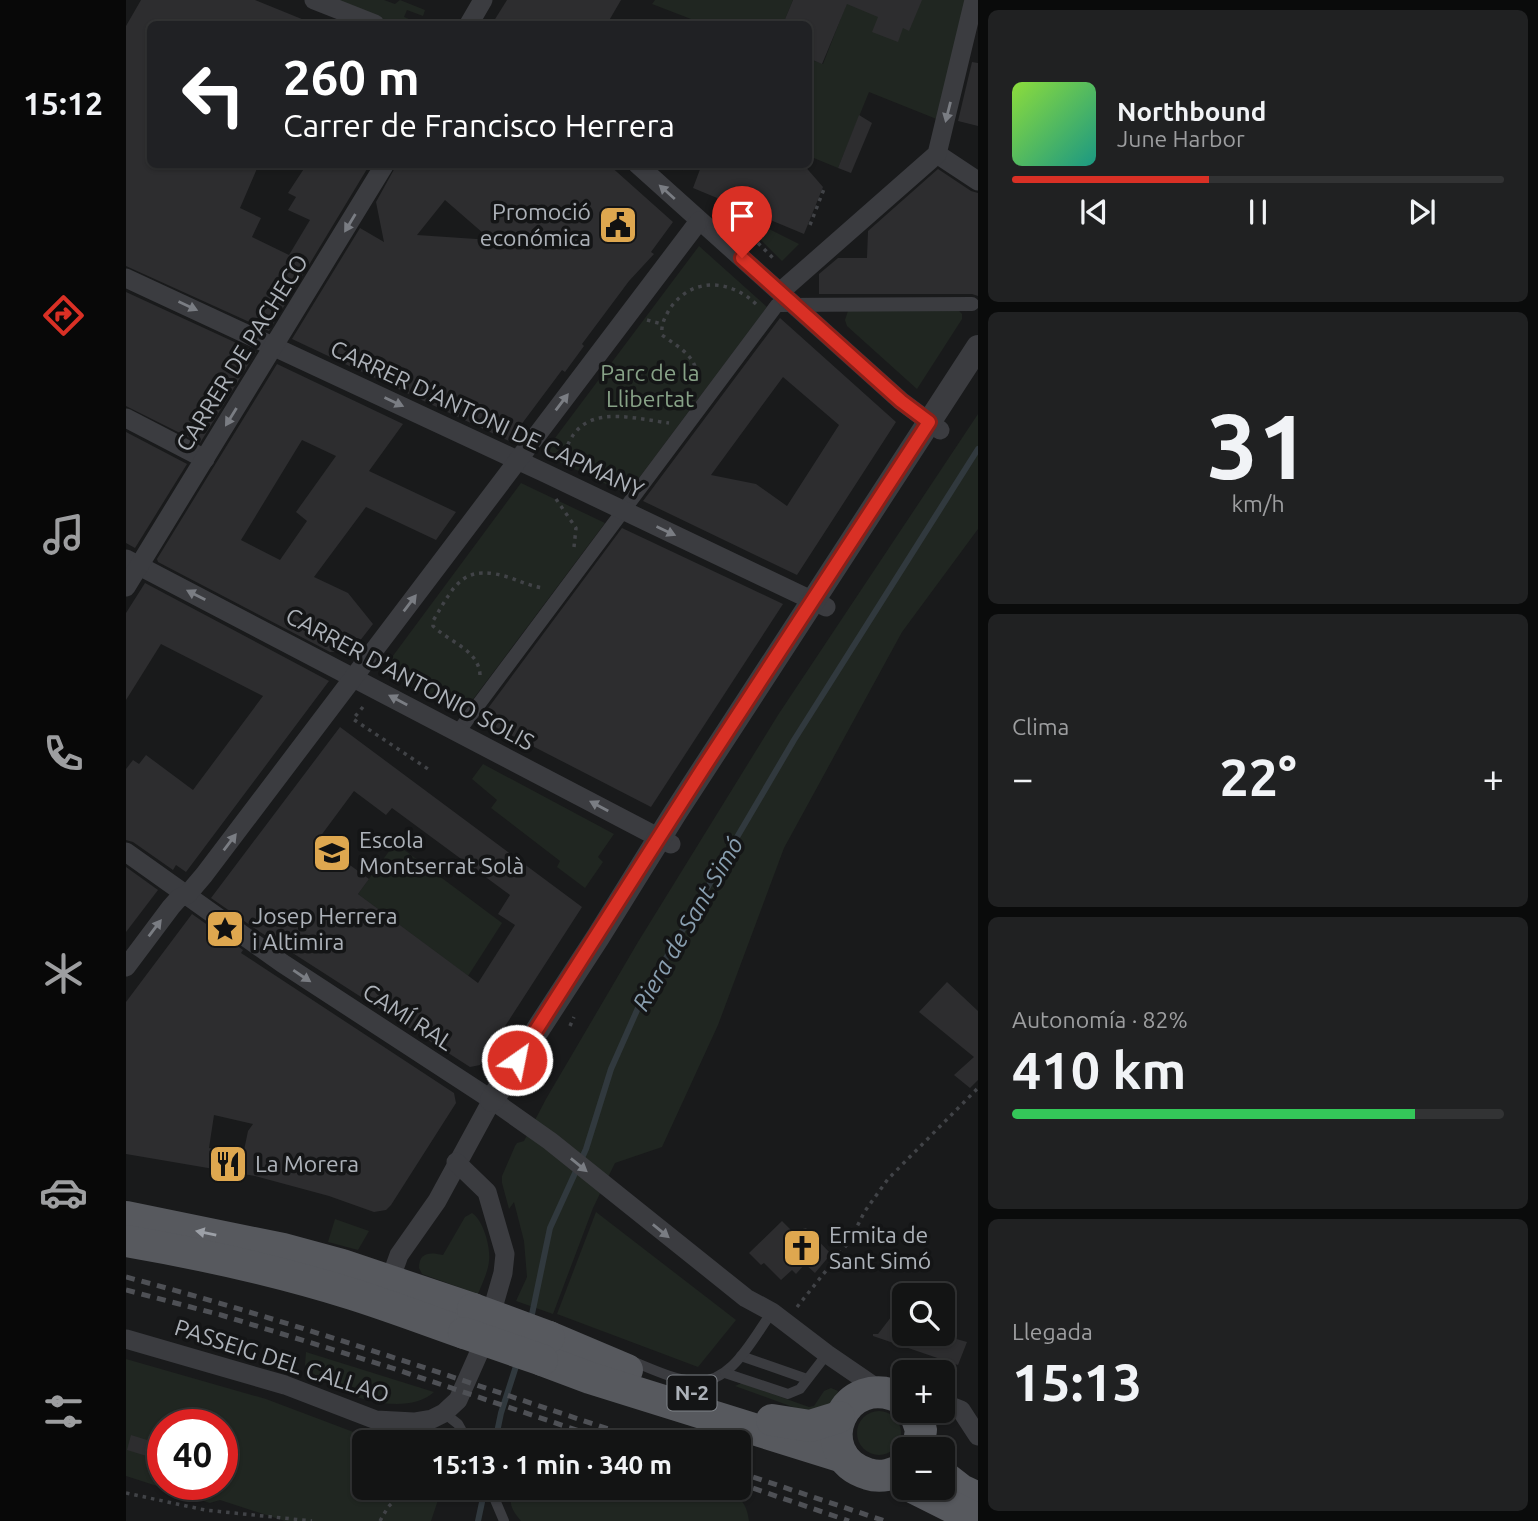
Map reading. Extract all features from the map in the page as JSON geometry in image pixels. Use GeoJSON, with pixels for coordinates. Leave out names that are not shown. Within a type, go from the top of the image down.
{"type":"FeatureCollection","features":[{"type":"Feature","properties":{"kind":"main road","name":"N-2"},"geometry":{"type":"LineString","coordinates":[[126,1217],[283,1249],[390,1280],[477,1322]]}},
{"type":"Feature","properties":{"kind":"main road","name":"N-2"},"geometry":{"type":"LineString","coordinates":[[126,1241],[222,1259],[352,1294],[477,1322],[782,1422],[810,1426],[843,1411]]}},
{"type":"Feature","properties":{"kind":"main road"},"geometry":{"type":"LineString","coordinates":[[222,1259],[252,1256],[366,1286],[390,1280]]}},
{"type":"Feature","properties":{"kind":"main road","name":"N-2"},"geometry":{"type":"LineString","coordinates":[[552,1348],[590,1378],[843,1457]]}},
{"type":"Feature","properties":{"kind":"main road"},"geometry":{"type":"LineString","coordinates":[[892,1396],[868,1393],[843,1411],[836,1433],[843,1457],[855,1469],[871,1475],[892,1477]]}},
{"type":"Feature","properties":{"kind":"main road"},"geometry":{"type":"LineString","coordinates":[[955,1485],[978,1498]]}},
{"type":"Feature","properties":{"kind":"main road"},"geometry":{"type":"LineString","coordinates":[[942,1500],[978,1520]]}},
{"type":"Feature","properties":{"kind":"street"},"geometry":{"type":"LineString","coordinates":[[314,0],[367,21]]}},
{"type":"Feature","properties":{"kind":"street"},"geometry":{"type":"LineString","coordinates":[[471,21],[483,0]]}},
{"type":"Feature","properties":{"kind":"street"},"geometry":{"type":"LineString","coordinates":[[458,732],[778,305],[937,154],[971,47],[974,0]]}},
{"type":"Feature","properties":{"kind":"street"},"geometry":{"type":"LineString","coordinates":[[937,154],[978,181]]}},
{"type":"Feature","properties":{"kind":"street","name":"CARRER DE PACHECO"},"geometry":{"type":"LineString","coordinates":[[126,587],[133,562],[205,459],[383,168]]}},
{"type":"Feature","properties":{"kind":"street"},"geometry":{"type":"LineString","coordinates":[[641,168],[901,401],[934,426]]}},
{"type":"Feature","properties":{"kind":"street"},"geometry":{"type":"LineString","coordinates":[[126,967],[171,907],[179,898],[187,895],[699,221]]}},
{"type":"Feature","properties":{"kind":"street","name":"CARRER D'ANTONI DE CAPMANY"},"geometry":{"type":"LineString","coordinates":[[126,278],[819,604]]}},
{"type":"Feature","properties":{"kind":"street"},"geometry":{"type":"LineString","coordinates":[[787,299],[972,304]]}},
{"type":"Feature","properties":{"kind":"street"},"geometry":{"type":"LineString","coordinates":[[390,1280],[399,1255],[437,1201],[492,1100],[666,841],[934,426],[978,347]]}},
{"type":"Feature","properties":{"kind":"street"},"geometry":{"type":"LineString","coordinates":[[126,418],[205,459]]}},
{"type":"Feature","properties":{"kind":"street","name":"CARRER D'ANTONIO SOLIS"},"geometry":{"type":"LineString","coordinates":[[133,562],[666,841]]}},
{"type":"Feature","properties":{"kind":"street","name":"CAMÍ RAL"},"geometry":{"type":"LineString","coordinates":[[126,852],[282,963],[551,1141],[746,1298],[772,1312],[827,1354],[892,1395]]}},
{"type":"Feature","properties":{"kind":"street"},"geometry":{"type":"LineString","coordinates":[[451,1407],[477,1322],[503,1273],[505,1254],[487,1192],[456,1162]]}},
{"type":"Feature","properties":{"kind":"street","name":"PASSEIG DEL CALLAO"},"geometry":{"type":"LineString","coordinates":[[126,1339],[285,1385],[376,1420],[414,1422],[432,1419],[451,1407]]}},
{"type":"Feature","properties":{"kind":"street","name":"CAMÍ RAL"},"geometry":{"type":"LineString","coordinates":[[827,1354],[842,1374],[847,1390],[843,1411]]}},
{"type":"Feature","properties":{"kind":"street"},"geometry":{"type":"LineString","coordinates":[[955,1408],[961,1410],[978,1436]]}},
{"type":"Feature","properties":{"kind":"lane"},"geometry":{"type":"LineString","coordinates":[[552,1348],[613,1354],[694,1382],[706,1381],[725,1373],[741,1356],[772,1312]]}},
{"type":"Feature","properties":{"kind":"lane"},"geometry":{"type":"LineString","coordinates":[[725,1373],[788,1394],[800,1389],[827,1354]]}},
{"type":"Feature","properties":{"kind":"lane"},"geometry":{"type":"LineString","coordinates":[[741,1356],[807,1379]]}},
{"type":"Feature","properties":{"kind":"lane"},"geometry":{"type":"LineString","coordinates":[[451,1407],[461,1430]]}},
{"type":"Feature","properties":{"kind":"lane"},"geometry":{"type":"LineString","coordinates":[[495,1500],[504,1521]]}},
{"type":"Feature","properties":{"kind":"path"},"geometry":{"type":"LineString","coordinates":[[810,225],[824,190]]}},
{"type":"Feature","properties":{"kind":"path"},"geometry":{"type":"LineString","coordinates":[[752,237],[774,259]]}},
{"type":"Feature","properties":{"kind":"path"},"geometry":{"type":"LineString","coordinates":[[694,393],[698,375],[692,359],[687,352],[663,335],[662,324],[677,299],[690,289],[718,284],[747,295],[769,316]]}},
{"type":"Feature","properties":{"kind":"path"},"geometry":{"type":"LineString","coordinates":[[644,319],[662,324]]}},
{"type":"Feature","properties":{"kind":"path"},"geometry":{"type":"LineString","coordinates":[[562,463],[571,436],[587,421],[613,416],[669,423],[678,417]]}},
{"type":"Feature","properties":{"kind":"path"},"geometry":{"type":"LineString","coordinates":[[556,499],[576,528],[573,553]]}},
{"type":"Feature","properties":{"kind":"path"},"geometry":{"type":"LineString","coordinates":[[479,680],[480,669],[472,656],[433,626],[437,614],[464,579],[480,572],[493,572],[542,588],[549,587]]}},
{"type":"Feature","properties":{"kind":"path"},"geometry":{"type":"LineString","coordinates":[[429,608],[437,614]]}},
{"type":"Feature","properties":{"kind":"path"},"geometry":{"type":"LineString","coordinates":[[363,707],[353,719],[431,771]]}},
{"type":"Feature","properties":{"kind":"path"},"geometry":{"type":"LineString","coordinates":[[795,1309],[849,1242],[865,1211],[888,1179],[978,1088]]}},
{"type":"Feature","properties":{"kind":"path"},"geometry":{"type":"LineString","coordinates":[[126,1493],[205,1510],[312,1521]]}},
{"type":"Feature","properties":{"kind":"path"},"geometry":{"type":"LineString","coordinates":[[380,1521],[395,1500]]}},
{"type":"Feature","properties":{"kind":"green space"},"geometry":{"type":"Polygon","coordinates":[[[328,0],[384,0],[395,4],[400,0],[425,10],[423,16],[407,10],[404,17],[414,21],[381,21],[328,0]]]}},
{"type":"Feature","properties":{"kind":"green space"},"geometry":{"type":"Polygon","coordinates":[[[655,0],[793,0],[784,21],[696,21],[652,4],[655,0]]]}},
{"type":"Feature","properties":{"kind":"green space"},"geometry":{"type":"Polygon","coordinates":[[[848,0],[966,0],[939,120],[869,92],[838,168],[812,157],[812,60],[823,64],[848,0]]]}},
{"type":"Feature","properties":{"kind":"green space"},"geometry":{"type":"Polygon","coordinates":[[[759,224],[799,244],[782,261],[755,234],[759,224]]]}},
{"type":"Feature","properties":{"kind":"green space","name":"Parc de la Llibertat"},"geometry":{"type":"Polygon","coordinates":[[[699,246],[767,307],[627,494],[543,454],[699,246]]]}},
{"type":"Feature","properties":{"kind":"green space"},"geometry":{"type":"Polygon","coordinates":[[[848,311],[959,311],[962,319],[917,389],[847,326],[845,320],[848,311]]]}},
{"type":"Feature","properties":{"kind":"green space"},"geometry":{"type":"Polygon","coordinates":[[[978,414],[978,529],[902,632],[784,848],[718,1025],[662,1147],[615,1163],[593,1208],[553,1314],[516,1301],[527,1277],[524,1241],[514,1202],[509,1209],[502,1183],[502,1176],[515,1146],[524,1141],[638,942],[778,715],[978,414]]]}},
{"type":"Feature","properties":{"kind":"green space"},"geometry":{"type":"Polygon","coordinates":[[[521,483],[605,523],[462,714],[381,672],[521,483]]]}},
{"type":"Feature","properties":{"kind":"green space"},"geometry":{"type":"Polygon","coordinates":[[[483,764],[614,834],[598,857],[603,862],[585,888],[557,867],[560,861],[491,808],[497,800],[472,779],[483,764]]]}},
{"type":"Feature","properties":{"kind":"green space"},"geometry":{"type":"Polygon","coordinates":[[[395,843],[502,923],[468,976],[358,894],[395,843]]]}},
{"type":"Feature","properties":{"kind":"green space"},"geometry":{"type":"Polygon","coordinates":[[[596,1212],[736,1320],[698,1367],[557,1314],[596,1212]]]}},
{"type":"Feature","properties":{"kind":"green space"},"geometry":{"type":"Polygon","coordinates":[[[472,1213],[483,1228],[489,1255],[478,1294],[422,1274],[419,1268],[421,1259],[426,1254],[443,1255],[465,1217],[472,1213]]]}},
{"type":"Feature","properties":{"kind":"green space"},"geometry":{"type":"Polygon","coordinates":[[[335,1219],[369,1231],[358,1250],[328,1242],[335,1219]]]}},
{"type":"Feature","properties":{"kind":"green space"},"geometry":{"type":"Polygon","coordinates":[[[306,1352],[434,1392],[420,1400],[404,1404],[366,1400],[348,1394],[316,1376],[305,1365],[306,1352]]]}},
{"type":"Feature","properties":{"kind":"green space"},"geometry":{"type":"Polygon","coordinates":[[[126,1359],[266,1399],[352,1431],[352,1500],[438,1500],[431,1521],[285,1521],[220,1500],[238,1500],[238,1409],[147,1409],[147,1483],[126,1476],[126,1359]]]}},
{"type":"Feature","properties":{"kind":"green space"},"geometry":{"type":"Polygon","coordinates":[[[742,1383],[809,1407],[814,1406],[824,1391],[831,1388],[838,1391],[837,1398],[824,1410],[801,1410],[735,1386],[742,1383]]]}},
{"type":"Feature","properties":{"kind":"green space"},"geometry":{"type":"Polygon","coordinates":[[[871,1413],[887,1413],[892,1417],[892,1423],[899,1425],[900,1437],[892,1437],[892,1449],[887,1453],[871,1453],[859,1441],[859,1425],[871,1413]]]}},
{"type":"Feature","properties":{"kind":"green space"},"geometry":{"type":"Polygon","coordinates":[[[511,1500],[740,1500],[745,1506],[749,1521],[521,1521],[511,1506],[511,1500]]]}},
{"type":"Feature","properties":{"kind":"building"},"geometry":{"type":"Polygon","coordinates":[[[141,0],[255,0],[307,21],[147,21],[147,168],[257,168],[240,208],[261,218],[252,237],[289,255],[310,220],[288,210],[296,197],[288,193],[304,168],[368,168],[269,331],[126,266],[126,26],[141,0]]]}},
{"type":"Feature","properties":{"kind":"building"},"geometry":{"type":"Polygon","coordinates":[[[507,0],[621,0],[609,21],[494,21],[507,0]]]}},
{"type":"Feature","properties":{"kind":"building"},"geometry":{"type":"Polygon","coordinates":[[[793,0],[922,0],[909,31],[903,28],[898,42],[872,32],[878,17],[847,4],[822,64],[812,60],[812,21],[784,21],[793,0]]]}},
{"type":"Feature","properties":{"kind":"building"},"geometry":{"type":"Polygon","coordinates":[[[972,62],[978,63],[978,126],[958,121],[972,62]]]}},
{"type":"Feature","properties":{"kind":"building"},"geometry":{"type":"Polygon","coordinates":[[[859,115],[872,123],[851,173],[838,168],[859,115]]]}},
{"type":"Feature","properties":{"kind":"building"},"geometry":{"type":"Polygon","coordinates":[[[395,168],[612,168],[673,222],[651,252],[654,254],[629,281],[582,344],[584,346],[565,372],[562,370],[509,441],[292,339],[360,228],[384,242],[376,202],[395,168]],[[445,200],[417,235],[491,240],[445,200]]]}},
{"type":"Feature","properties":{"kind":"building"},"geometry":{"type":"Polygon","coordinates":[[[700,168],[806,168],[823,187],[804,234],[693,188],[700,168]]]}},
{"type":"Feature","properties":{"kind":"building"},"geometry":{"type":"Polygon","coordinates":[[[938,169],[978,193],[978,296],[819,294],[819,274],[838,258],[867,258],[868,231],[938,169]]]}},
{"type":"Feature","properties":{"kind":"building"},"geometry":{"type":"Polygon","coordinates":[[[126,292],[256,352],[200,443],[126,406],[126,292]]]}},
{"type":"Feature","properties":{"kind":"building"},"geometry":{"type":"Polygon","coordinates":[[[780,318],[896,422],[797,575],[643,501],[780,318]],[[783,377],[711,475],[756,484],[787,506],[839,425],[783,377]]]}},
{"type":"Feature","properties":{"kind":"building"},"geometry":{"type":"Polygon","coordinates":[[[277,364],[403,424],[369,471],[456,512],[436,540],[366,507],[314,577],[348,593],[373,624],[352,651],[330,652],[158,562],[157,559],[277,364]],[[302,440],[241,540],[280,560],[307,521],[296,512],[336,456],[302,440]]]}},
{"type":"Feature","properties":{"kind":"building"},"geometry":{"type":"Polygon","coordinates":[[[126,432],[187,464],[135,548],[126,543],[126,432]]]}},
{"type":"Feature","properties":{"kind":"building"},"geometry":{"type":"Polygon","coordinates":[[[622,528],[783,604],[651,807],[480,719],[622,528]]]}},
{"type":"Feature","properties":{"kind":"building"},"geometry":{"type":"Polygon","coordinates":[[[145,583],[329,681],[186,872],[176,865],[173,870],[126,840],[126,769],[133,760],[139,764],[146,755],[193,790],[263,696],[161,644],[126,700],[126,613],[145,583]]]}},
{"type":"Feature","properties":{"kind":"building"},"geometry":{"type":"Polygon","coordinates":[[[340,727],[582,907],[480,1065],[470,1067],[211,898],[340,727]],[[354,791],[317,841],[369,879],[358,894],[478,983],[515,925],[498,914],[510,895],[392,808],[386,815],[354,791]]]}},
{"type":"Feature","properties":{"kind":"building"},"geometry":{"type":"Polygon","coordinates":[[[126,867],[158,890],[126,932],[126,867]]]}},
{"type":"Feature","properties":{"kind":"building"},"geometry":{"type":"Polygon","coordinates":[[[192,914],[243,950],[241,953],[454,1093],[456,1103],[391,1205],[386,1210],[374,1212],[329,1196],[255,1176],[126,1154],[126,1002],[192,914]],[[214,1115],[209,1148],[243,1155],[248,1131],[253,1124],[214,1115]]]}},
{"type":"Feature","properties":{"kind":"building"},"geometry":{"type":"Polygon","coordinates":[[[947,982],[978,1011],[978,1080],[970,1088],[954,1075],[974,1057],[919,1012],[947,982]]]}},
{"type":"Feature","properties":{"kind":"building","name":"Ermita de Sant Simó"},"geometry":{"type":"Polygon","coordinates":[[[782,1221],[793,1232],[806,1228],[831,1254],[815,1273],[805,1264],[796,1274],[792,1270],[781,1280],[749,1253],[782,1221]]]}},
{"type":"Feature","properties":{"kind":"building"},"geometry":{"type":"Polygon","coordinates":[[[892,1316],[892,1342],[873,1336],[878,1334],[892,1316]]]}},
{"type":"Feature","properties":{"kind":"building"},"geometry":{"type":"Polygon","coordinates":[[[955,1339],[967,1342],[958,1365],[955,1360],[943,1360],[902,1346],[955,1346],[955,1339]]]}},
{"type":"Feature","properties":{"kind":"building"},"geometry":{"type":"Polygon","coordinates":[[[131,1435],[147,1440],[147,1456],[127,1450],[131,1435]]]}},
{"type":"Feature","properties":{"kind":"waterway","name":"Riera de Sant Simó"},"geometry":{"type":"LineString","coordinates":[[531,1319],[550,1228],[586,1149],[611,1069],[642,999],[794,740],[978,449]]}},
{"type":"Feature","properties":{"kind":"waterway","name":"Riera de Sant Simó"},"geometry":{"type":"LineString","coordinates":[[497,1430],[518,1360]]}},
{"type":"Feature","properties":{"kind":"waterway","name":"Riera de Sant Simó"},"geometry":{"type":"LineString","coordinates":[[478,1521],[482,1500]]}},
{"type":"Feature","properties":{"kind":"railway"},"geometry":{"type":"LineString","coordinates":[[126,1277],[323,1335],[612,1430]]}},
{"type":"Feature","properties":{"kind":"railway"},"geometry":{"type":"LineString","coordinates":[[126,1290],[221,1315],[389,1367],[576,1430]]}},
{"type":"Feature","properties":{"kind":"railway"},"geometry":{"type":"LineString","coordinates":[[751,1476],[885,1521]]}},
{"type":"Feature","properties":{"kind":"railway"},"geometry":{"type":"LineString","coordinates":[[751,1487],[849,1521]]}},
{"type":"Feature","properties":{"kind":"place","name":"Promoció económica"},"geometry":{"type":"Point","coordinates":[618,225]}},
{"type":"Feature","properties":{"kind":"place","name":"Escola Montserrat Solà"},"geometry":{"type":"Point","coordinates":[332,853]}},
{"type":"Feature","properties":{"kind":"place","name":"Josep Herrera i Altimira"},"geometry":{"type":"Point","coordinates":[225,929]}},
{"type":"Feature","properties":{"kind":"place","name":"La Morera"},"geometry":{"type":"Point","coordinates":[228,1164]}},
{"type":"Feature","properties":{"kind":"place","name":"Ermita de Sant Simó"},"geometry":{"type":"Point","coordinates":[802,1248]}},
{"type":"Feature","properties":{"kind":"route"},"geometry":{"type":"LineString","coordinates":[[517,1060],[929,422],[901,401],[742,258]]}}]}
